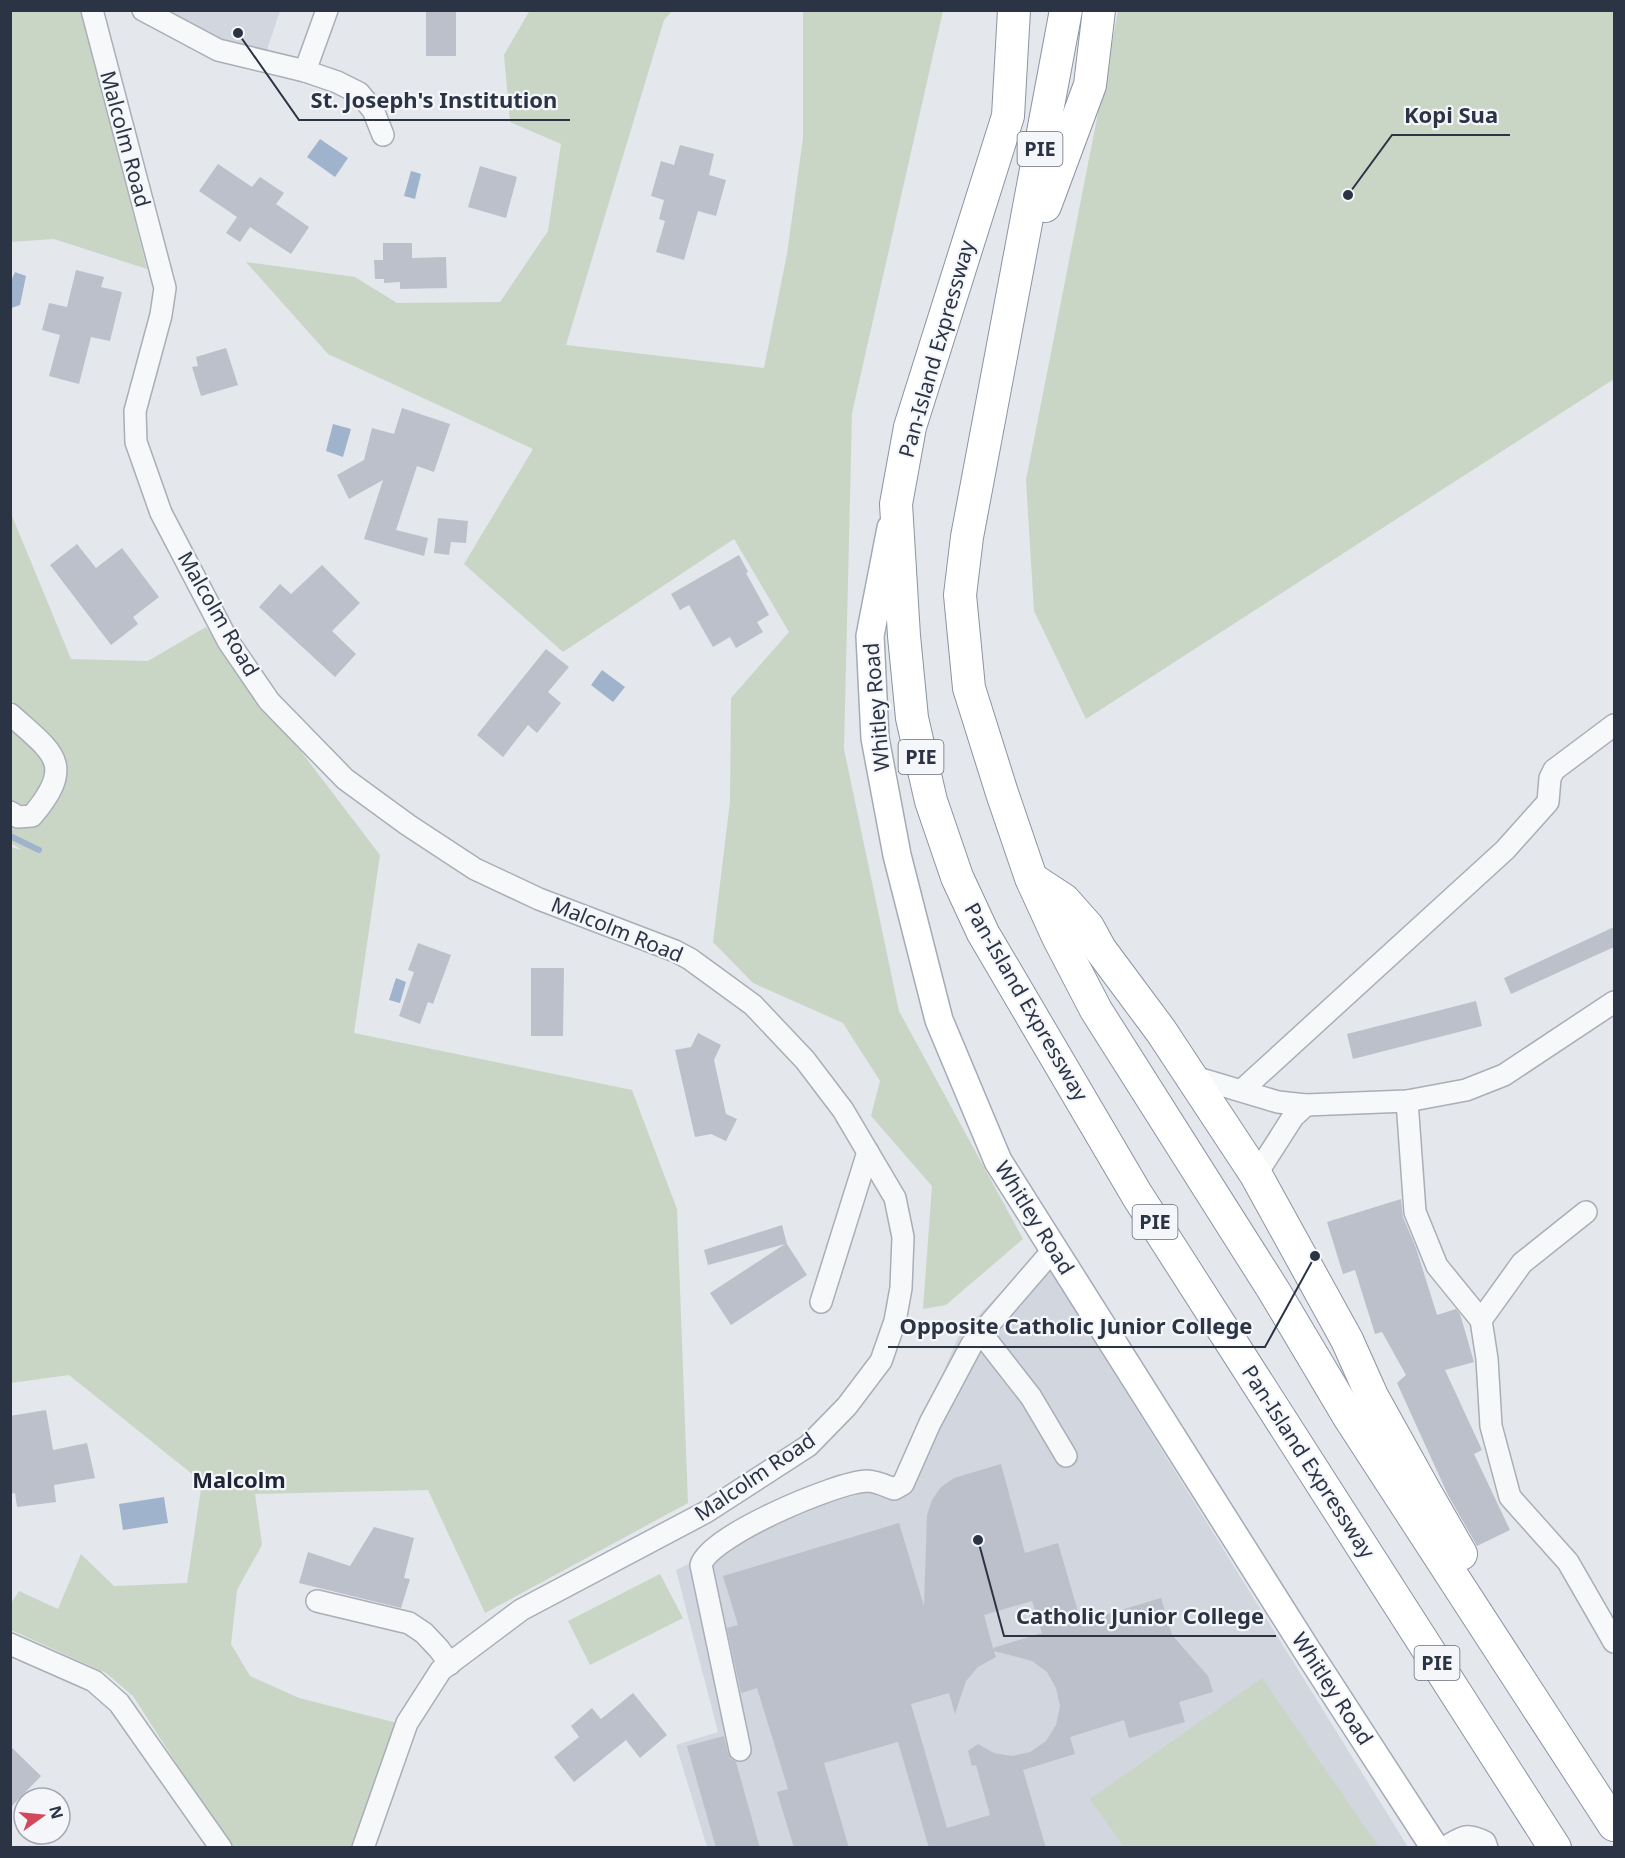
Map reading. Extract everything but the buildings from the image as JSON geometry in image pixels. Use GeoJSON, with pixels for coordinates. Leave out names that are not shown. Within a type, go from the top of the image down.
{"type":"FeatureCollection","features":[{"type":"Feature","properties":{"kind":"highway","name":"Pan-Island Expressway"},"geometry":{"type":"LineString","coordinates":[[1014,10],[1008,116],[910,427],[896,504],[904,636],[912,718],[931,801],[957,877],[983,933],[1137,1195],[1555,1848]]}},
{"type":"Feature","properties":{"kind":"highway","name":"PIE"},"geometry":{"type":"LineString","coordinates":[[1066,10],[967,537],[960,595],[969,688],[1031,878],[1082,986],[1274,1291],[1349,1417],[1614,1825]]}},
{"type":"Feature","properties":{"kind":"highway"},"geometry":{"type":"LineString","coordinates":[[1014,288],[1090,85],[1100,10]]}},
{"type":"Feature","properties":{"kind":"highway"},"geometry":{"type":"LineString","coordinates":[[1031,878],[1064,900],[1083,922],[1100,949],[1161,1031],[1256,1175],[1347,1340],[1372,1396],[1420,1484],[1501,1620],[1546,1718]]}},
{"type":"Feature","properties":{"kind":"main road","name":"Whitley Road"},"geometry":{"type":"LineString","coordinates":[[896,504],[870,636],[874,738],[897,855],[939,1020],[998,1161],[1300,1640],[1435,1848]]}},
{"type":"Feature","properties":{"kind":"street","name":"Malcolm Road"},"geometry":{"type":"LineString","coordinates":[[92,10],[165,288],[161,315],[135,411],[136,442],[161,513],[228,641],[269,701],[337,771],[408,825],[475,869],[538,898],[675,951],[690,959],[753,1005],[805,1060],[843,1110],[895,1198],[903,1238],[901,1288],[895,1321],[881,1361],[847,1406],[808,1446],[706,1512],[521,1611],[441,1670],[407,1723],[363,1848]]}},
{"type":"Feature","properties":{"kind":"street"},"geometry":{"type":"LineString","coordinates":[[143,10],[218,50],[305,71],[337,82],[359,93],[373,110],[383,135]]}},
{"type":"Feature","properties":{"kind":"street"},"geometry":{"type":"LineString","coordinates":[[305,71],[327,11]]}},
{"type":"Feature","properties":{"kind":"street"},"geometry":{"type":"LineString","coordinates":[[10,714],[45,745],[57,763],[57,775],[53,786],[32,816],[18,817],[10,812]]}},
{"type":"Feature","properties":{"kind":"street"},"geometry":{"type":"LineString","coordinates":[[1242,1089],[1505,850],[1548,802],[1550,778],[1554,770],[1614,725]]}},
{"type":"Feature","properties":{"kind":"street"},"geometry":{"type":"LineString","coordinates":[[1191,1076],[1242,1089],[1278,1102],[1306,1105],[1407,1101],[1466,1090],[1504,1075],[1614,1002]]}},
{"type":"Feature","properties":{"kind":"street"},"geometry":{"type":"LineString","coordinates":[[1407,1101],[1415,1212],[1437,1266],[1481,1320],[1487,1359],[1491,1426],[1510,1497],[1568,1562],[1614,1642]]}},
{"type":"Feature","properties":{"kind":"street"},"geometry":{"type":"LineString","coordinates":[[1256,1175],[1293,1117],[1306,1105]]}},
{"type":"Feature","properties":{"kind":"street"},"geometry":{"type":"LineString","coordinates":[[822,1302],[868,1152]]}},
{"type":"Feature","properties":{"kind":"street"},"geometry":{"type":"LineString","coordinates":[[1481,1320],[1522,1263],[1586,1212]]}},
{"type":"Feature","properties":{"kind":"street"},"geometry":{"type":"LineString","coordinates":[[740,1750],[701,1565],[703,1558],[758,1520],[832,1489],[865,1481],[894,1489],[903,1484],[930,1423],[972,1344],[1053,1250]]}},
{"type":"Feature","properties":{"kind":"street"},"geometry":{"type":"LineString","coordinates":[[981,1333],[1031,1397],[1066,1456]]}},
{"type":"Feature","properties":{"kind":"street"},"geometry":{"type":"LineString","coordinates":[[317,1601],[409,1623],[424,1633],[450,1664]]}},
{"type":"Feature","properties":{"kind":"street"},"geometry":{"type":"LineString","coordinates":[[10,1644],[94,1681],[119,1703],[221,1848]]}},
{"type":"Feature","properties":{"kind":"street"},"geometry":{"type":"LineString","coordinates":[[1444,1848],[1461,1837],[1473,1836],[1485,1842],[1487,1848]]}},
{"type":"Feature","properties":{"kind":"shaded area"},"geometry":{"type":"Polygon","coordinates":[[[141,11],[280,11],[265,56],[141,11]]]}},
{"type":"Feature","properties":{"kind":"shaded area"},"geometry":{"type":"Polygon","coordinates":[[[1039,1252],[1408,1847],[707,1847],[676,1745],[718,1732],[676,1570],[801,1510],[897,1484],[958,1337],[1039,1252]]]}},
{"type":"Feature","properties":{"kind":"green space"},"geometry":{"type":"Polygon","coordinates":[[[530,10],[672,11],[664,20],[566,345],[764,368],[787,254],[803,138],[803,11],[943,11],[852,413],[844,749],[899,1011],[1023,1239],[946,1305],[923,1309],[932,1186],[871,1116],[880,1081],[843,1023],[753,983],[713,942],[730,801],[731,698],[789,632],[734,539],[563,652],[464,564],[533,449],[328,354],[246,262],[355,277],[397,303],[500,302],[548,231],[561,144],[510,122],[504,55],[530,10]]]}},
{"type":"Feature","properties":{"kind":"green space"},"geometry":{"type":"Polygon","coordinates":[[[11,11],[82,11],[147,269],[54,239],[11,242],[11,11]]]}},
{"type":"Feature","properties":{"kind":"green space"},"geometry":{"type":"Polygon","coordinates":[[[1118,11],[1614,11],[1614,379],[1086,719],[1034,611],[1026,480],[1118,11]]]}},
{"type":"Feature","properties":{"kind":"green space"},"geometry":{"type":"Polygon","coordinates":[[[10,511],[71,659],[148,661],[206,627],[380,855],[354,1033],[632,1090],[677,1209],[688,1503],[485,1613],[428,1490],[255,1494],[262,1545],[237,1590],[231,1644],[250,1676],[299,1698],[397,1723],[352,1847],[230,1847],[133,1696],[106,1673],[11,1630],[11,1603],[19,1591],[58,1609],[81,1554],[114,1586],[187,1583],[202,1482],[69,1375],[11,1383],[11,847],[22,850],[11,843],[11,702],[54,750],[11,699],[10,511]]]}},
{"type":"Feature","properties":{"kind":"green space"},"geometry":{"type":"Polygon","coordinates":[[[660,1574],[683,1618],[590,1665],[568,1621],[660,1574]]]}},
{"type":"Feature","properties":{"kind":"green space"},"geometry":{"type":"Polygon","coordinates":[[[1262,1678],[1379,1847],[1124,1847],[1090,1799],[1262,1678]]]}},
{"type":"Feature","properties":{"kind":"water"},"geometry":{"type":"Polygon","coordinates":[[[320,139],[348,158],[335,177],[307,157],[320,139]]]}},
{"type":"Feature","properties":{"kind":"water"},"geometry":{"type":"Polygon","coordinates":[[[411,171],[421,174],[415,199],[404,196],[411,171]]]}},
{"type":"Feature","properties":{"kind":"water"},"geometry":{"type":"Polygon","coordinates":[[[15,272],[26,276],[20,305],[11,308],[11,281],[15,272]]]}},
{"type":"Feature","properties":{"kind":"water"},"geometry":{"type":"Polygon","coordinates":[[[333,424],[351,429],[343,457],[326,451],[333,424]]]}},
{"type":"Feature","properties":{"kind":"water"},"geometry":{"type":"Polygon","coordinates":[[[602,670],[625,687],[613,702],[591,685],[602,670]]]}},
{"type":"Feature","properties":{"kind":"water"},"geometry":{"type":"Polygon","coordinates":[[[396,978],[406,982],[400,1003],[389,1000],[396,978]]]}},
{"type":"Feature","properties":{"kind":"water"},"geometry":{"type":"Polygon","coordinates":[[[164,1497],[168,1523],[123,1530],[119,1504],[164,1497]]]}},
{"type":"Feature","properties":{"kind":"waterway"},"geometry":{"type":"LineString","coordinates":[[10,836],[39,850]]}},
{"type":"Feature","properties":{"kind":"place","name":"St. Joseph's Institution"},"geometry":{"type":"Point","coordinates":[238,33]}},
{"type":"Feature","properties":{"kind":"place","name":"Kopi Sua"},"geometry":{"type":"Point","coordinates":[1348,195]}},
{"type":"Feature","properties":{"kind":"place","name":"Opposite Catholic Junior College"},"geometry":{"type":"Point","coordinates":[1315,1256]}},
{"type":"Feature","properties":{"kind":"place","name":"Catholic Junior College"},"geometry":{"type":"Point","coordinates":[978,1540]}},
{"type":"Feature","properties":{"kind":"district","name":"Malcolm"},"geometry":{"type":"Point","coordinates":[239,1480]}}]}
